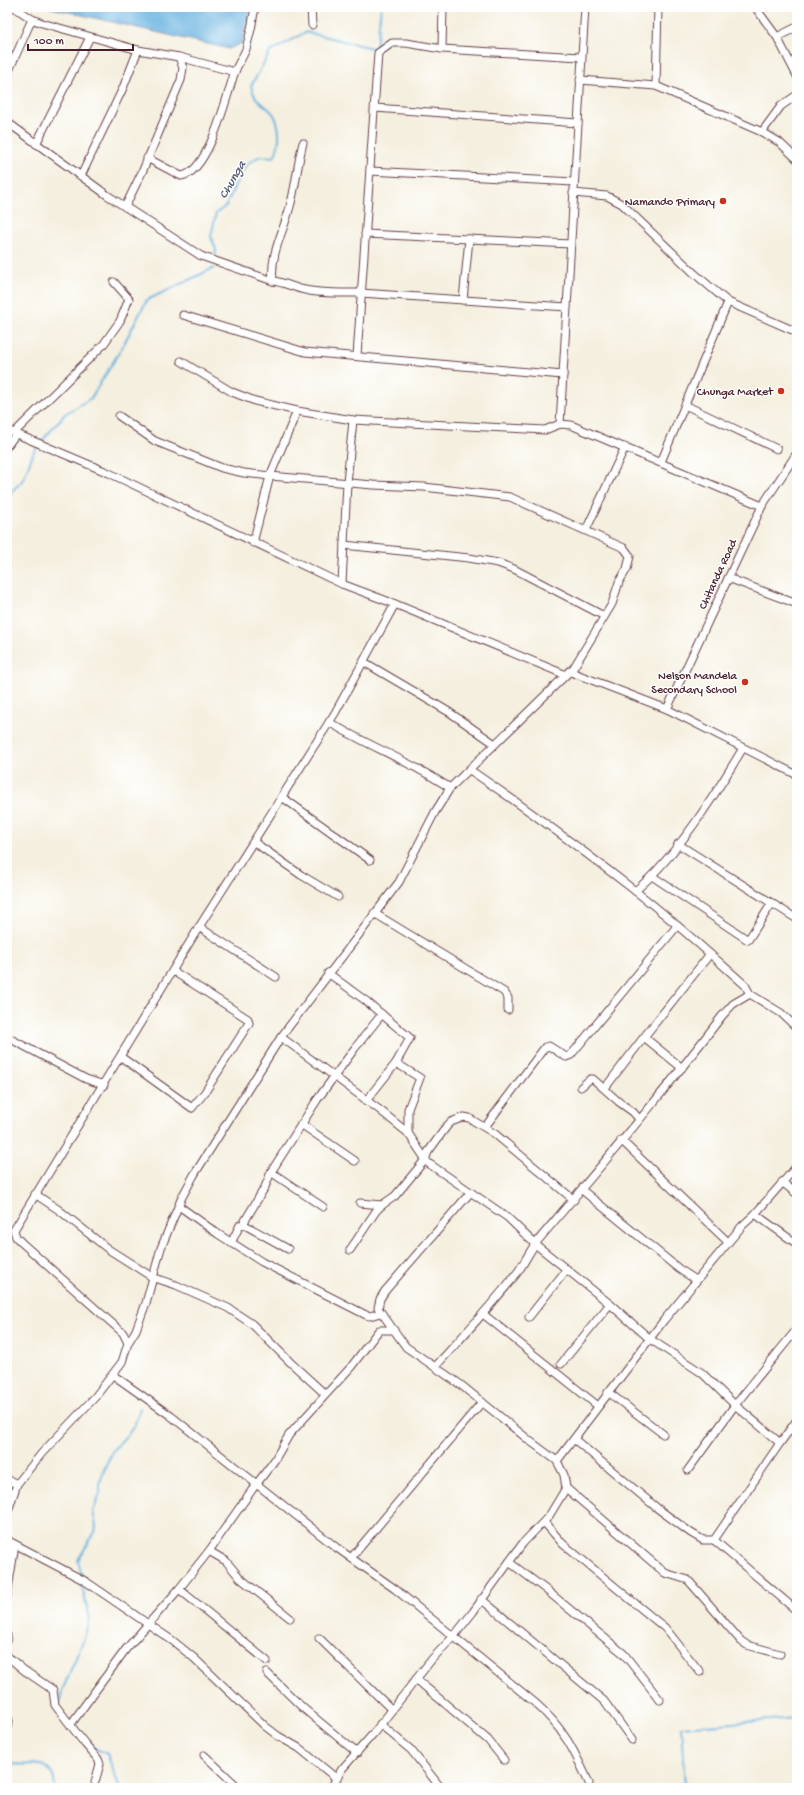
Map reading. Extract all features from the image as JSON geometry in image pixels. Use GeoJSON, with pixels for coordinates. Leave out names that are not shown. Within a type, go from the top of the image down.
{"type":"FeatureCollection","features":[{"type":"Feature","properties":{"kind":"street"},"geometry":{"type":"LineString","coordinates":[[14,7],[32,19],[90,37],[138,50],[179,57],[235,72]]}},
{"type":"Feature","properties":{"kind":"street"},"geometry":{"type":"LineString","coordinates":[[147,158],[181,176],[192,172],[209,146],[235,72],[246,49],[255,7]]}},
{"type":"Feature","properties":{"kind":"street"},"geometry":{"type":"LineString","coordinates":[[311,7],[312,25]]}},
{"type":"Feature","properties":{"kind":"street"},"geometry":{"type":"LineString","coordinates":[[442,49],[443,7]]}},
{"type":"Feature","properties":{"kind":"street"},"geometry":{"type":"LineString","coordinates":[[560,424],[585,7]]}},
{"type":"Feature","properties":{"kind":"street"},"geometry":{"type":"LineString","coordinates":[[656,86],[658,7]]}},
{"type":"Feature","properties":{"kind":"street"},"geometry":{"type":"LineString","coordinates":[[755,7],[777,38],[797,76]]}},
{"type":"Feature","properties":{"kind":"street"},"geometry":{"type":"LineString","coordinates":[[7,75],[32,19]]}},
{"type":"Feature","properties":{"kind":"street"},"geometry":{"type":"LineString","coordinates":[[777,38],[797,27]]}},
{"type":"Feature","properties":{"kind":"street"},"geometry":{"type":"LineString","coordinates":[[36,144],[90,37]]}},
{"type":"Feature","properties":{"kind":"street"},"geometry":{"type":"LineString","coordinates":[[357,356],[378,53],[384,47],[392,43],[406,43],[442,49],[581,58]]}},
{"type":"Feature","properties":{"kind":"street"},"geometry":{"type":"LineString","coordinates":[[81,176],[123,88],[138,50]]}},
{"type":"Feature","properties":{"kind":"street"},"geometry":{"type":"LineString","coordinates":[[125,207],[181,80],[183,68],[179,57]]}},
{"type":"Feature","properties":{"kind":"street"},"geometry":{"type":"LineString","coordinates":[[580,80],[656,86],[762,132],[779,142],[797,159]]}},
{"type":"Feature","properties":{"kind":"street"},"geometry":{"type":"LineString","coordinates":[[762,132],[781,106],[797,95]]}},
{"type":"Feature","properties":{"kind":"street"},"geometry":{"type":"LineString","coordinates":[[375,108],[578,124]]}},
{"type":"Feature","properties":{"kind":"street"},"geometry":{"type":"LineString","coordinates":[[7,122],[125,207],[201,256],[273,282],[279,282],[307,290],[334,293],[361,293],[567,307]]}},
{"type":"Feature","properties":{"kind":"street"},"geometry":{"type":"LineString","coordinates":[[273,282],[272,265],[274,255],[289,211],[303,143]]}},
{"type":"Feature","properties":{"kind":"street"},"geometry":{"type":"LineString","coordinates":[[370,171],[574,182]]}},
{"type":"Feature","properties":{"kind":"street"},"geometry":{"type":"LineString","coordinates":[[573,193],[607,196],[622,204],[728,302],[797,332]]}},
{"type":"Feature","properties":{"kind":"street"},"geometry":{"type":"LineString","coordinates":[[365,234],[571,244]]}},
{"type":"Feature","properties":{"kind":"street"},"geometry":{"type":"LineString","coordinates":[[463,300],[469,239]]}},
{"type":"Feature","properties":{"kind":"street"},"geometry":{"type":"LineString","coordinates":[[7,446],[12,432],[103,345],[120,322],[129,299],[114,282]]}},
{"type":"Feature","properties":{"kind":"street"},"geometry":{"type":"LineString","coordinates":[[661,462],[728,302]]}},
{"type":"Feature","properties":{"kind":"street"},"geometry":{"type":"LineString","coordinates":[[183,315],[305,352],[328,356],[357,356],[563,375]]}},
{"type":"Feature","properties":{"kind":"street"},"geometry":{"type":"LineString","coordinates":[[181,361],[232,392],[255,401],[297,411],[353,420],[545,430],[560,424],[571,425],[626,447],[762,506]]}},
{"type":"Feature","properties":{"kind":"street"},"geometry":{"type":"LineString","coordinates":[[685,405],[778,449]]}},
{"type":"Feature","properties":{"kind":"street"},"geometry":{"type":"LineString","coordinates":[[253,543],[270,476],[297,411]]}},
{"type":"Feature","properties":{"kind":"street"},"geometry":{"type":"LineString","coordinates":[[7,1514],[17,1484],[42,1452],[95,1397],[122,1362],[128,1343],[136,1330],[144,1310],[161,1248],[182,1197],[194,1175],[281,1037],[328,973],[399,882],[435,812],[450,788],[569,674],[612,604],[619,582],[628,569],[630,556],[624,548],[510,497],[424,487],[347,483],[244,473],[222,468],[155,441],[119,416]]}},
{"type":"Feature","properties":{"kind":"street"},"geometry":{"type":"LineString","coordinates":[[342,584],[347,483],[353,420]]}},
{"type":"Feature","properties":{"kind":"street"},"geometry":{"type":"LineString","coordinates":[[12,432],[109,473],[253,543],[342,584],[569,674],[667,709],[797,775]]}},
{"type":"Feature","properties":{"kind":"street"},"geometry":{"type":"LineString","coordinates":[[586,530],[626,447]]}},
{"type":"Feature","properties":{"kind":"street","name":"Chitanda Road"},"geometry":{"type":"LineString","coordinates":[[667,709],[762,506],[797,453]]}},
{"type":"Feature","properties":{"kind":"street"},"geometry":{"type":"LineString","coordinates":[[344,545],[469,558],[498,563],[514,569],[604,616]]}},
{"type":"Feature","properties":{"kind":"street"},"geometry":{"type":"LineString","coordinates":[[728,578],[796,602]]}},
{"type":"Feature","properties":{"kind":"street"},"geometry":{"type":"LineString","coordinates":[[128,1343],[124,1333],[16,1237],[14,1230],[104,1085],[199,927],[329,722],[364,662],[395,604]]}},
{"type":"Feature","properties":{"kind":"street"},"geometry":{"type":"LineString","coordinates":[[364,662],[449,712],[495,744]]}},
{"type":"Feature","properties":{"kind":"street"},"geometry":{"type":"LineString","coordinates":[[329,722],[357,739],[421,770],[450,788]]}},
{"type":"Feature","properties":{"kind":"street"},"geometry":{"type":"LineString","coordinates":[[635,891],[652,876],[678,844],[720,785],[743,748]]}},
{"type":"Feature","properties":{"kind":"street"},"geometry":{"type":"LineString","coordinates":[[470,770],[540,818],[569,842],[635,891],[745,985],[750,994],[761,999],[781,1013],[797,1028]]}},
{"type":"Feature","properties":{"kind":"street"},"geometry":{"type":"LineString","coordinates":[[282,797],[370,860]]}},
{"type":"Feature","properties":{"kind":"street"},"geometry":{"type":"LineString","coordinates":[[254,842],[338,898]]}},
{"type":"Feature","properties":{"kind":"street"},"geometry":{"type":"LineString","coordinates":[[678,844],[797,919]]}},
{"type":"Feature","properties":{"kind":"street"},"geometry":{"type":"LineString","coordinates":[[652,876],[748,940],[772,903]]}},
{"type":"Feature","properties":{"kind":"street"},"geometry":{"type":"LineString","coordinates":[[374,914],[504,992],[508,998],[508,1010]]}},
{"type":"Feature","properties":{"kind":"street"},"geometry":{"type":"LineString","coordinates":[[485,1127],[545,1047],[549,1046],[566,1057],[571,1055],[677,926]]}},
{"type":"Feature","properties":{"kind":"street"},"geometry":{"type":"LineString","coordinates":[[199,927],[276,977]]}},
{"type":"Feature","properties":{"kind":"street"},"geometry":{"type":"LineString","coordinates":[[605,1088],[710,954]]}},
{"type":"Feature","properties":{"kind":"street"},"geometry":{"type":"LineString","coordinates":[[121,1057],[192,1108],[205,1092],[249,1023],[248,1018],[173,971]]}},
{"type":"Feature","properties":{"kind":"street"},"geometry":{"type":"LineString","coordinates":[[328,973],[382,1014],[410,1038],[396,1063],[366,1101]]}},
{"type":"Feature","properties":{"kind":"street"},"geometry":{"type":"LineString","coordinates":[[435,1367],[483,1314],[518,1272],[535,1244],[574,1200],[621,1140],[682,1068],[733,1004],[750,994]]}},
{"type":"Feature","properties":{"kind":"street"},"geometry":{"type":"LineString","coordinates":[[231,1242],[240,1225],[243,1224],[265,1187],[271,1172],[301,1124],[334,1076],[382,1014]]}},
{"type":"Feature","properties":{"kind":"street"},"geometry":{"type":"LineString","coordinates":[[7,1037],[86,1078],[104,1085]]}},
{"type":"Feature","properties":{"kind":"street"},"geometry":{"type":"LineString","coordinates":[[281,1037],[408,1133],[425,1160],[470,1193],[507,1217],[535,1244],[610,1304],[650,1339],[702,1373],[734,1405],[780,1443]]}},
{"type":"Feature","properties":{"kind":"street"},"geometry":{"type":"LineString","coordinates":[[644,1037],[682,1068]]}},
{"type":"Feature","properties":{"kind":"street"},"geometry":{"type":"LineString","coordinates":[[396,1063],[420,1078],[408,1109],[408,1133]]}},
{"type":"Feature","properties":{"kind":"street"},"geometry":{"type":"LineString","coordinates":[[581,1087],[590,1079],[605,1088],[639,1119]]}},
{"type":"Feature","properties":{"kind":"street"},"geometry":{"type":"LineString","coordinates":[[350,1250],[382,1205],[395,1196],[425,1160],[428,1152],[451,1122],[464,1117],[469,1118],[485,1127],[543,1172],[574,1200]]}},
{"type":"Feature","properties":{"kind":"street"},"geometry":{"type":"LineString","coordinates":[[301,1124],[355,1161]]}},
{"type":"Feature","properties":{"kind":"street"},"geometry":{"type":"LineString","coordinates":[[621,1140],[728,1242]]}},
{"type":"Feature","properties":{"kind":"street"},"geometry":{"type":"LineString","coordinates":[[557,1461],[608,1392],[696,1280],[742,1226],[755,1214],[797,1166]]}},
{"type":"Feature","properties":{"kind":"street"},"geometry":{"type":"LineString","coordinates":[[271,1172],[323,1207]]}},
{"type":"Feature","properties":{"kind":"street"},"geometry":{"type":"LineString","coordinates":[[782,1182],[797,1194]]}},
{"type":"Feature","properties":{"kind":"street"},"geometry":{"type":"LineString","coordinates":[[582,1190],[679,1269],[696,1280]]}},
{"type":"Feature","properties":{"kind":"street"},"geometry":{"type":"LineString","coordinates":[[331,1788],[336,1778],[445,1643],[454,1636],[528,1536],[544,1522],[554,1510],[566,1488],[564,1475],[557,1461],[482,1402],[406,1347],[380,1313],[378,1304],[385,1291],[470,1193]]}},
{"type":"Feature","properties":{"kind":"street"},"geometry":{"type":"LineString","coordinates":[[35,1194],[59,1210],[108,1249],[152,1277],[176,1284],[228,1308],[240,1316],[263,1333],[290,1362],[325,1394]]}},
{"type":"Feature","properties":{"kind":"street"},"geometry":{"type":"LineString","coordinates":[[360,1203],[382,1205]]}},
{"type":"Feature","properties":{"kind":"street"},"geometry":{"type":"LineString","coordinates":[[179,1206],[262,1262],[370,1316],[380,1313]]}},
{"type":"Feature","properties":{"kind":"street"},"geometry":{"type":"LineString","coordinates":[[755,1214],[797,1244]]}},
{"type":"Feature","properties":{"kind":"street"},"geometry":{"type":"LineString","coordinates":[[243,1224],[288,1249]]}},
{"type":"Feature","properties":{"kind":"street"},"geometry":{"type":"LineString","coordinates":[[529,1318],[567,1269]]}},
{"type":"Feature","properties":{"kind":"street"},"geometry":{"type":"LineString","coordinates":[[561,1364],[610,1304]]}},
{"type":"Feature","properties":{"kind":"street"},"geometry":{"type":"LineString","coordinates":[[483,1314],[598,1406]]}},
{"type":"Feature","properties":{"kind":"street"},"geometry":{"type":"LineString","coordinates":[[688,1470],[734,1405],[797,1329]]}},
{"type":"Feature","properties":{"kind":"street"},"geometry":{"type":"LineString","coordinates":[[71,1724],[126,1649],[179,1589],[209,1551],[274,1461],[289,1435],[350,1367],[379,1330],[393,1330]]}},
{"type":"Feature","properties":{"kind":"street"},"geometry":{"type":"LineString","coordinates":[[113,1375],[160,1408],[351,1558],[395,1589],[434,1622],[454,1636],[553,1720],[573,1748],[589,1783]]}},
{"type":"Feature","properties":{"kind":"street"},"geometry":{"type":"LineString","coordinates":[[608,1392],[663,1434]]}},
{"type":"Feature","properties":{"kind":"street"},"geometry":{"type":"LineString","coordinates":[[351,1558],[482,1402]]}},
{"type":"Feature","properties":{"kind":"street"},"geometry":{"type":"LineString","coordinates":[[714,1540],[797,1420]]}},
{"type":"Feature","properties":{"kind":"street"},"geometry":{"type":"LineString","coordinates":[[574,1439],[657,1508],[691,1533],[703,1540],[714,1540],[797,1611]]}},
{"type":"Feature","properties":{"kind":"street"},"geometry":{"type":"LineString","coordinates":[[7,1485],[11,1481],[17,1484]]}},
{"type":"Feature","properties":{"kind":"street"},"geometry":{"type":"LineString","coordinates":[[566,1488],[666,1573],[688,1580],[741,1641],[747,1645],[780,1654]]}},
{"type":"Feature","properties":{"kind":"street"},"geometry":{"type":"LineString","coordinates":[[544,1522],[563,1544],[665,1628],[700,1672]]}},
{"type":"Feature","properties":{"kind":"street"},"geometry":{"type":"LineString","coordinates":[[7,1540],[85,1582],[148,1624],[194,1658],[265,1726],[278,1736],[299,1748],[336,1778]]}},
{"type":"Feature","properties":{"kind":"street"},"geometry":{"type":"LineString","coordinates":[[7,1596],[15,1545]]}},
{"type":"Feature","properties":{"kind":"street"},"geometry":{"type":"LineString","coordinates":[[209,1551],[226,1561],[240,1578],[290,1618]]}},
{"type":"Feature","properties":{"kind":"street"},"geometry":{"type":"LineString","coordinates":[[509,1562],[545,1589],[624,1654],[660,1700]]}},
{"type":"Feature","properties":{"kind":"street"},"geometry":{"type":"LineString","coordinates":[[179,1589],[266,1661]]}},
{"type":"Feature","properties":{"kind":"street"},"geometry":{"type":"LineString","coordinates":[[481,1599],[604,1701],[632,1740]]}},
{"type":"Feature","properties":{"kind":"street"},"geometry":{"type":"LineString","coordinates":[[319,1638],[392,1710]]}},
{"type":"Feature","properties":{"kind":"street"},"geometry":{"type":"LineString","coordinates":[[7,1656],[25,1671],[53,1690],[55,1704],[85,1744],[98,1758],[100,1764],[94,1782]]}},
{"type":"Feature","properties":{"kind":"street"},"geometry":{"type":"LineString","coordinates":[[267,1673],[303,1708],[357,1753]]}},
{"type":"Feature","properties":{"kind":"street"},"geometry":{"type":"LineString","coordinates":[[416,1679],[488,1740],[504,1760]]}},
{"type":"Feature","properties":{"kind":"street"},"geometry":{"type":"LineString","coordinates":[[7,1714],[9,1721],[7,1727]]}},
{"type":"Feature","properties":{"kind":"street"},"geometry":{"type":"LineString","coordinates":[[380,1724],[411,1750],[441,1788]]}},
{"type":"Feature","properties":{"kind":"street"},"geometry":{"type":"LineString","coordinates":[[204,1755],[239,1788]]}},
{"type":"Feature","properties":{"kind":"water"},"geometry":{"type":"Polygon","coordinates":[[[47,7],[251,7],[242,43],[229,49],[47,7]]]}},
{"type":"Feature","properties":{"kind":"waterway","name":"Chunga"},"geometry":{"type":"LineString","coordinates":[[215,258],[216,249],[211,237],[216,213],[226,206],[235,185],[247,164],[260,156],[274,157],[278,148],[279,132],[275,117],[269,109],[259,101],[251,86],[270,52],[306,32],[376,49],[381,7]]}},
{"type":"Feature","properties":{"kind":"waterway","name":"Chunga"},"geometry":{"type":"LineString","coordinates":[[41,442],[65,414],[91,398],[120,351],[147,300],[214,268]]}},
{"type":"Feature","properties":{"kind":"waterway","name":"Chunga"},"geometry":{"type":"LineString","coordinates":[[7,496],[23,480],[34,451],[38,446]]}},
{"type":"Feature","properties":{"kind":"waterway"},"geometry":{"type":"LineString","coordinates":[[82,1577],[78,1560],[95,1532],[96,1526],[93,1511],[100,1494],[100,1482],[104,1470],[113,1450],[129,1433],[135,1424],[140,1408]]}},
{"type":"Feature","properties":{"kind":"waterway"},"geometry":{"type":"LineString","coordinates":[[59,1706],[62,1691],[83,1641],[90,1619],[82,1587]]}},
{"type":"Feature","properties":{"kind":"waterway"},"geometry":{"type":"LineString","coordinates":[[685,1788],[681,1727],[797,1718]]}},
{"type":"Feature","properties":{"kind":"waterway"},"geometry":{"type":"LineString","coordinates":[[84,1737],[96,1749],[107,1754],[120,1788]]}},
{"type":"Feature","properties":{"kind":"waterway","name":"Chunga"},"geometry":{"type":"LineString","coordinates":[[7,1763],[45,1766],[50,1770],[55,1788]]}},
{"type":"Feature","properties":{"kind":"place","name":"Namando Primary"},"geometry":{"type":"Point","coordinates":[723,201]}},
{"type":"Feature","properties":{"kind":"place","name":"Chunga Market"},"geometry":{"type":"Point","coordinates":[781,391]}},
{"type":"Feature","properties":{"kind":"place","name":"Nelson Mandela Secondary School"},"geometry":{"type":"Point","coordinates":[745,682]}}]}
